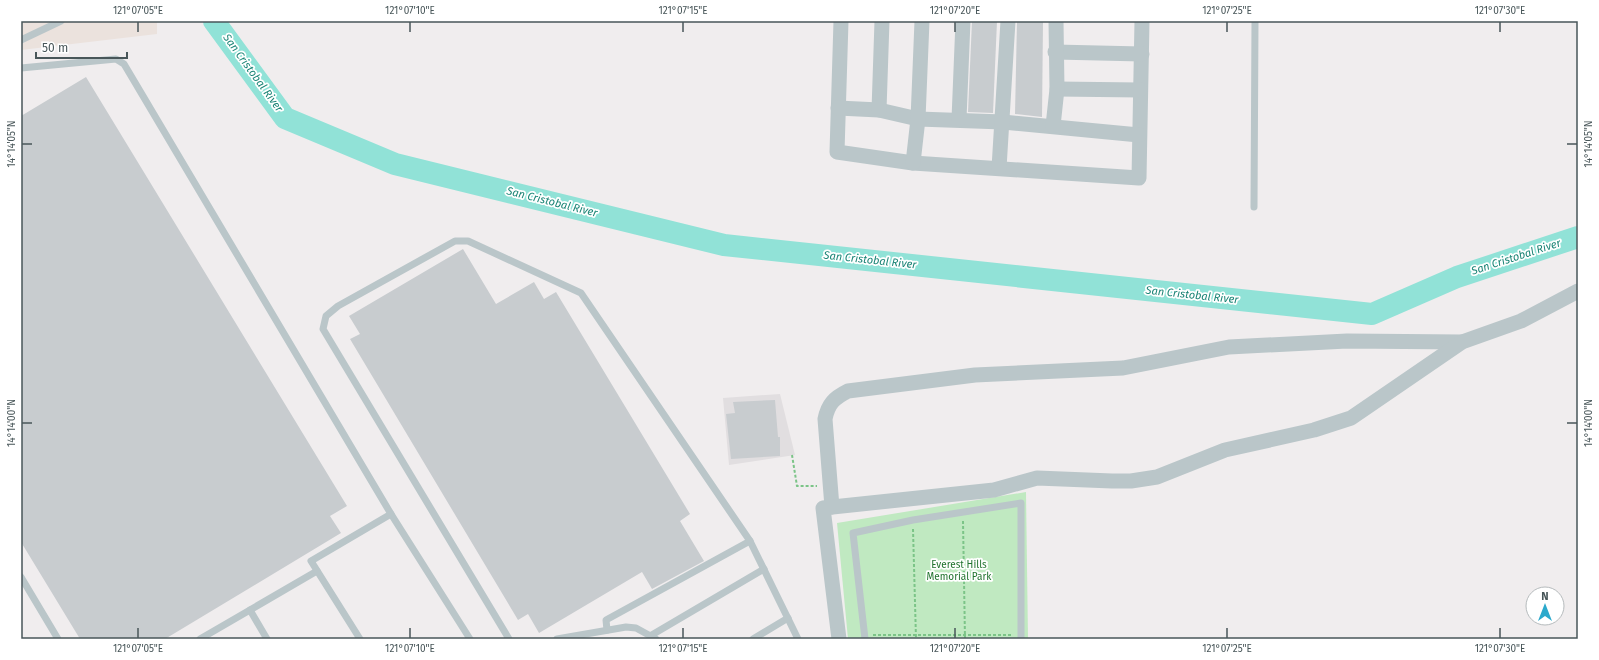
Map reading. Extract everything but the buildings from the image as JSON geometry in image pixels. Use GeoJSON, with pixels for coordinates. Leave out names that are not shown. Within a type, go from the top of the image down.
{"type":"FeatureCollection","features":[{"type":"Feature","properties":{"kind":"street"},"geometry":{"type":"LineString","coordinates":[[841,21],[837,152],[913,163],[1139,178],[1142,21]]}},
{"type":"Feature","properties":{"kind":"street"},"geometry":{"type":"LineString","coordinates":[[879,110],[882,21]]}},
{"type":"Feature","properties":{"kind":"street"},"geometry":{"type":"LineString","coordinates":[[913,163],[918,119],[922,21]]}},
{"type":"Feature","properties":{"kind":"street"},"geometry":{"type":"LineString","coordinates":[[959,119],[963,21]]}},
{"type":"Feature","properties":{"kind":"street"},"geometry":{"type":"LineString","coordinates":[[999,168],[1008,21]]}},
{"type":"Feature","properties":{"kind":"street"},"geometry":{"type":"LineString","coordinates":[[1053,126],[1057,89],[1056,21]]}},
{"type":"Feature","properties":{"kind":"street"},"geometry":{"type":"LineString","coordinates":[[1056,52],[1142,54]]}},
{"type":"Feature","properties":{"kind":"street"},"geometry":{"type":"LineString","coordinates":[[1057,89],[1140,90]]}},
{"type":"Feature","properties":{"kind":"street"},"geometry":{"type":"LineString","coordinates":[[838,108],[879,110],[918,119],[959,119],[1003,122],[1139,135]]}},
{"type":"Feature","properties":{"kind":"street"},"geometry":{"type":"LineString","coordinates":[[828,508],[994,490],[1037,478],[1112,482],[1157,477],[1225,450],[1314,430],[1352,418],[1462,342],[1521,321],[1578,291]]}},
{"type":"Feature","properties":{"kind":"street"},"geometry":{"type":"LineString","coordinates":[[839,639],[828,508],[825,419],[828,407],[836,398],[848,391],[975,375],[1031,371],[1122,368],[1229,347],[1347,341],[1462,342]]}},
{"type":"Feature","properties":{"kind":"lane"},"geometry":{"type":"LineString","coordinates":[[21,40],[61,21]]}},
{"type":"Feature","properties":{"kind":"lane"},"geometry":{"type":"LineString","coordinates":[[1254,207],[1255,21]]}},
{"type":"Feature","properties":{"kind":"lane"},"geometry":{"type":"LineString","coordinates":[[21,68],[116,59],[124,64],[390,514],[470,639]]}},
{"type":"Feature","properties":{"kind":"lane"},"geometry":{"type":"LineString","coordinates":[[509,639],[323,329],[326,316],[338,306],[455,240],[468,241],[581,293],[750,541],[798,639]]}},
{"type":"Feature","properties":{"kind":"lane"},"geometry":{"type":"LineString","coordinates":[[864,637],[853,532],[913,520],[1021,503],[1021,637]]}},
{"type":"Feature","properties":{"kind":"lane"},"geometry":{"type":"LineString","coordinates":[[360,639],[311,562],[390,514]]}},
{"type":"Feature","properties":{"kind":"lane"},"geometry":{"type":"LineString","coordinates":[[607,630],[606,620],[750,541]]}},
{"type":"Feature","properties":{"kind":"lane"},"geometry":{"type":"LineString","coordinates":[[556,639],[626,627],[636,628],[653,637],[764,569]]}},
{"type":"Feature","properties":{"kind":"lane"},"geometry":{"type":"LineString","coordinates":[[203,638],[317,570]]}},
{"type":"Feature","properties":{"kind":"lane"},"geometry":{"type":"LineString","coordinates":[[21,578],[58,639]]}},
{"type":"Feature","properties":{"kind":"lane"},"geometry":{"type":"LineString","coordinates":[[250,610],[267,639]]}},
{"type":"Feature","properties":{"kind":"lane"},"geometry":{"type":"LineString","coordinates":[[754,639],[788,618]]}},
{"type":"Feature","properties":{"kind":"path"},"geometry":{"type":"LineString","coordinates":[[792,455],[797,486],[818,486],[828,508]]}},
{"type":"Feature","properties":{"kind":"path"},"geometry":{"type":"LineString","coordinates":[[963,512],[965,639]]}},
{"type":"Feature","properties":{"kind":"path"},"geometry":{"type":"LineString","coordinates":[[913,520],[916,639]]}},
{"type":"Feature","properties":{"kind":"path"},"geometry":{"type":"LineString","coordinates":[[864,637],[965,635],[1021,637]]}},
{"type":"Feature","properties":{"kind":"shaded area"},"geometry":{"type":"Polygon","coordinates":[[[21,21],[157,21],[157,34],[21,50],[21,21]]]}},
{"type":"Feature","properties":{"kind":"shaded area"},"geometry":{"type":"Polygon","coordinates":[[[780,394],[795,455],[729,465],[723,398],[780,394]]]}},
{"type":"Feature","properties":{"kind":"green space","name":"Everest Hills Memorial Park"},"geometry":{"type":"Polygon","coordinates":[[[1026,492],[1028,639],[848,639],[837,523],[1026,492]]]}},
{"type":"Feature","properties":{"kind":"waterway","name":"San Cristobal River"},"geometry":{"type":"LineString","coordinates":[[214,21],[285,118],[395,164],[724,245],[1372,314],[1457,277],[1578,237]]}}]}
